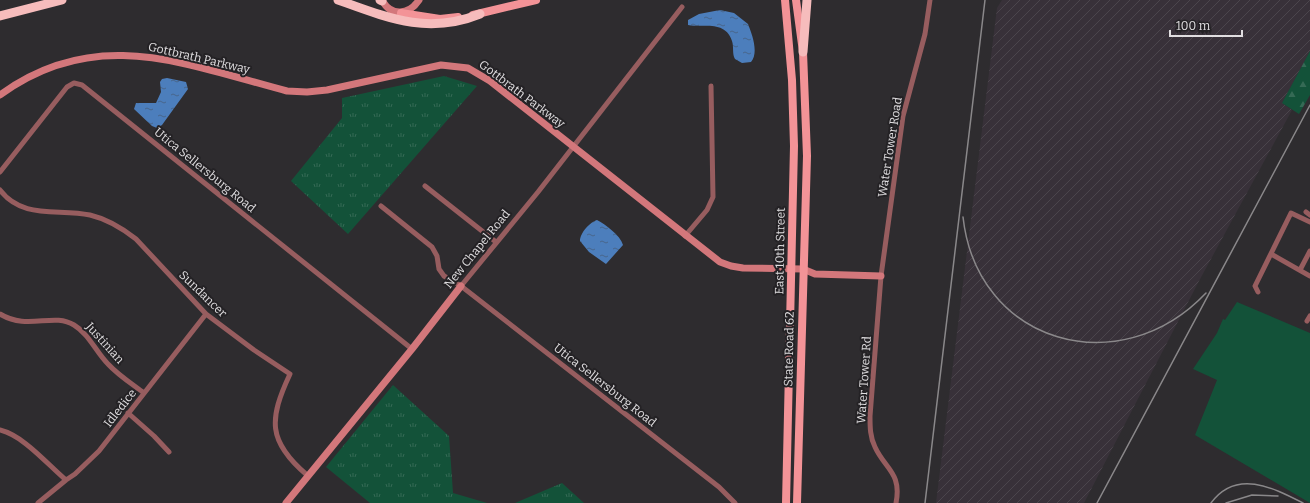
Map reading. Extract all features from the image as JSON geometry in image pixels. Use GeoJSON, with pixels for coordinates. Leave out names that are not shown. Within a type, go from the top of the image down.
{"type":"FeatureCollection","features":[{"type":"Feature","properties":{"kind":"highway"},"geometry":{"type":"LineString","coordinates":[[0,16],[62,0]]}},
{"type":"Feature","properties":{"kind":"highway"},"geometry":{"type":"LineString","coordinates":[[42,5],[70,0]]}},
{"type":"Feature","properties":{"kind":"highway"},"geometry":{"type":"LineString","coordinates":[[338,0],[394,20],[418,24],[447,23],[466,20],[480,14]]}},
{"type":"Feature","properties":{"kind":"highway"},"geometry":{"type":"LineString","coordinates":[[803,52],[807,0]]}},
{"type":"Feature","properties":{"kind":"main road"},"geometry":{"type":"LineString","coordinates":[[401,13],[440,19],[480,14],[536,0]]}},
{"type":"Feature","properties":{"kind":"main road"},"geometry":{"type":"LineString","coordinates":[[782,0],[787,14]]}},
{"type":"Feature","properties":{"kind":"main road","name":"East 10th Street"},"geometry":{"type":"LineString","coordinates":[[785,0],[792,80],[794,146],[786,503]]}},
{"type":"Feature","properties":{"kind":"main road"},"geometry":{"type":"LineString","coordinates":[[796,0],[803,52]]}},
{"type":"Feature","properties":{"kind":"main road","name":"State Road 62"},"geometry":{"type":"LineString","coordinates":[[797,503],[807,156],[803,52]]}},
{"type":"Feature","properties":{"kind":"street"},"geometry":{"type":"LineString","coordinates":[[381,0],[390,10],[401,13],[413,8],[419,0]]}},
{"type":"Feature","properties":{"kind":"street","name":"Water Tower Road"},"geometry":{"type":"LineString","coordinates":[[879,299],[903,116],[925,34],[930,0]]}},
{"type":"Feature","properties":{"kind":"street","name":"New Chapel Road"},"geometry":{"type":"LineString","coordinates":[[286,503],[307,475],[412,349],[460,286],[573,148],[682,7]]}},
{"type":"Feature","properties":{"kind":"street","name":"Gottbrath Parkway"},"geometry":{"type":"LineString","coordinates":[[0,95],[28,78],[48,69],[80,60],[111,55],[136,55],[159,58],[287,91],[307,92],[327,90],[434,67],[457,65],[468,68],[490,81],[685,236],[710,255],[730,266],[804,269],[815,274],[881,276]]}},
{"type":"Feature","properties":{"kind":"street","name":"Utica Sellersburg Road"},"geometry":{"type":"LineString","coordinates":[[0,172],[67,87],[74,83],[82,85],[412,349]]}},
{"type":"Feature","properties":{"kind":"street"},"geometry":{"type":"LineString","coordinates":[[685,236],[707,210],[713,197],[711,86]]}},
{"type":"Feature","properties":{"kind":"street"},"geometry":{"type":"LineString","coordinates":[[425,186],[496,242]]}},
{"type":"Feature","properties":{"kind":"street","name":"Sundancer"},"geometry":{"type":"LineString","coordinates":[[0,190],[6,198],[25,209],[43,212],[76,213],[100,218],[113,224],[136,239],[206,314],[248,346],[290,374],[276,407],[276,432],[287,455],[307,475]]}},
{"type":"Feature","properties":{"kind":"street","name":"Utica Sellersburg Road"},"geometry":{"type":"LineString","coordinates":[[382,206],[432,247],[438,256],[441,273],[460,286],[719,487],[735,503]]}},
{"type":"Feature","properties":{"kind":"street"},"geometry":{"type":"LineString","coordinates":[[1258,292],[1255,286],[1291,213],[1310,222]]}},
{"type":"Feature","properties":{"kind":"street"},"geometry":{"type":"LineString","coordinates":[[1300,270],[1310,251]]}},
{"type":"Feature","properties":{"kind":"street"},"geometry":{"type":"LineString","coordinates":[[1271,254],[1310,276]]}},
{"type":"Feature","properties":{"kind":"street","name":"Water Tower Rd"},"geometry":{"type":"LineString","coordinates":[[879,299],[870,428],[875,448],[888,466],[896,482],[896,503]]}},
{"type":"Feature","properties":{"kind":"street","name":"Justinian"},"geometry":{"type":"LineString","coordinates":[[0,314],[25,323],[56,320],[74,324],[86,336],[108,364],[144,393]]}},
{"type":"Feature","properties":{"kind":"street","name":"Idledice"},"geometry":{"type":"LineString","coordinates":[[38,503],[75,474],[99,451],[206,314]]}},
{"type":"Feature","properties":{"kind":"street"},"geometry":{"type":"LineString","coordinates":[[1307,321],[1310,316]]}},
{"type":"Feature","properties":{"kind":"street"},"geometry":{"type":"LineString","coordinates":[[128,413],[154,436],[169,452]]}},
{"type":"Feature","properties":{"kind":"street"},"geometry":{"type":"LineString","coordinates":[[0,430],[8,432],[28,445],[66,480]]}},
{"type":"Feature","properties":{"kind":"shaded area"},"geometry":{"type":"Polygon","coordinates":[[[1002,0],[1310,0],[1310,51],[1282,103],[1292,110],[1199,281],[1084,503],[936,503],[997,8],[1002,0]]]}},
{"type":"Feature","properties":{"kind":"green space"},"geometry":{"type":"Polygon","coordinates":[[[1310,51],[1310,95],[1299,114],[1282,103],[1310,51]]]}},
{"type":"Feature","properties":{"kind":"green space"},"geometry":{"type":"Polygon","coordinates":[[[444,76],[477,86],[348,234],[291,181],[342,118],[342,98],[444,76]]]}},
{"type":"Feature","properties":{"kind":"green space"},"geometry":{"type":"Polygon","coordinates":[[[1237,302],[1310,333],[1310,503],[1195,435],[1217,380],[1193,369],[1217,333],[1223,319],[1225,320],[1237,302]]]}},
{"type":"Feature","properties":{"kind":"green space"},"geometry":{"type":"Polygon","coordinates":[[[393,385],[449,436],[453,493],[487,503],[370,503],[326,467],[393,385]]]}},
{"type":"Feature","properties":{"kind":"green space"},"geometry":{"type":"Polygon","coordinates":[[[562,483],[584,503],[515,503],[562,483]]]}},
{"type":"Feature","properties":{"kind":"water"},"geometry":{"type":"Polygon","coordinates":[[[720,10],[734,13],[748,24],[755,49],[751,62],[742,63],[735,59],[732,41],[729,34],[724,30],[713,26],[688,25],[688,20],[699,14],[720,10]]]}},
{"type":"Feature","properties":{"kind":"water"},"geometry":{"type":"Polygon","coordinates":[[[167,78],[186,82],[188,89],[162,125],[157,128],[152,126],[134,109],[136,103],[156,103],[161,92],[160,82],[162,79],[167,78]]]}},
{"type":"Feature","properties":{"kind":"water"},"geometry":{"type":"Polygon","coordinates":[[[597,220],[616,234],[623,245],[606,264],[589,252],[580,241],[580,238],[586,228],[597,220]]]}},
{"type":"Feature","properties":{"kind":"railway"},"geometry":{"type":"LineString","coordinates":[[925,503],[985,0]]}},
{"type":"Feature","properties":{"kind":"railway"},"geometry":{"type":"LineString","coordinates":[[1097,503],[1310,105]]}},
{"type":"Feature","properties":{"kind":"railway"},"geometry":{"type":"LineString","coordinates":[[963,217],[974,260],[995,295],[1023,321],[1058,337],[1095,342],[1134,337],[1171,321],[1206,293]]}},
{"type":"Feature","properties":{"kind":"railway"},"geometry":{"type":"LineString","coordinates":[[1211,503],[1221,493],[1232,486],[1243,484],[1255,484],[1267,487],[1279,491],[1303,503]]}},
{"type":"Feature","properties":{"kind":"railway"},"geometry":{"type":"LineString","coordinates":[[1226,503],[1252,495],[1278,496]]}}]}
